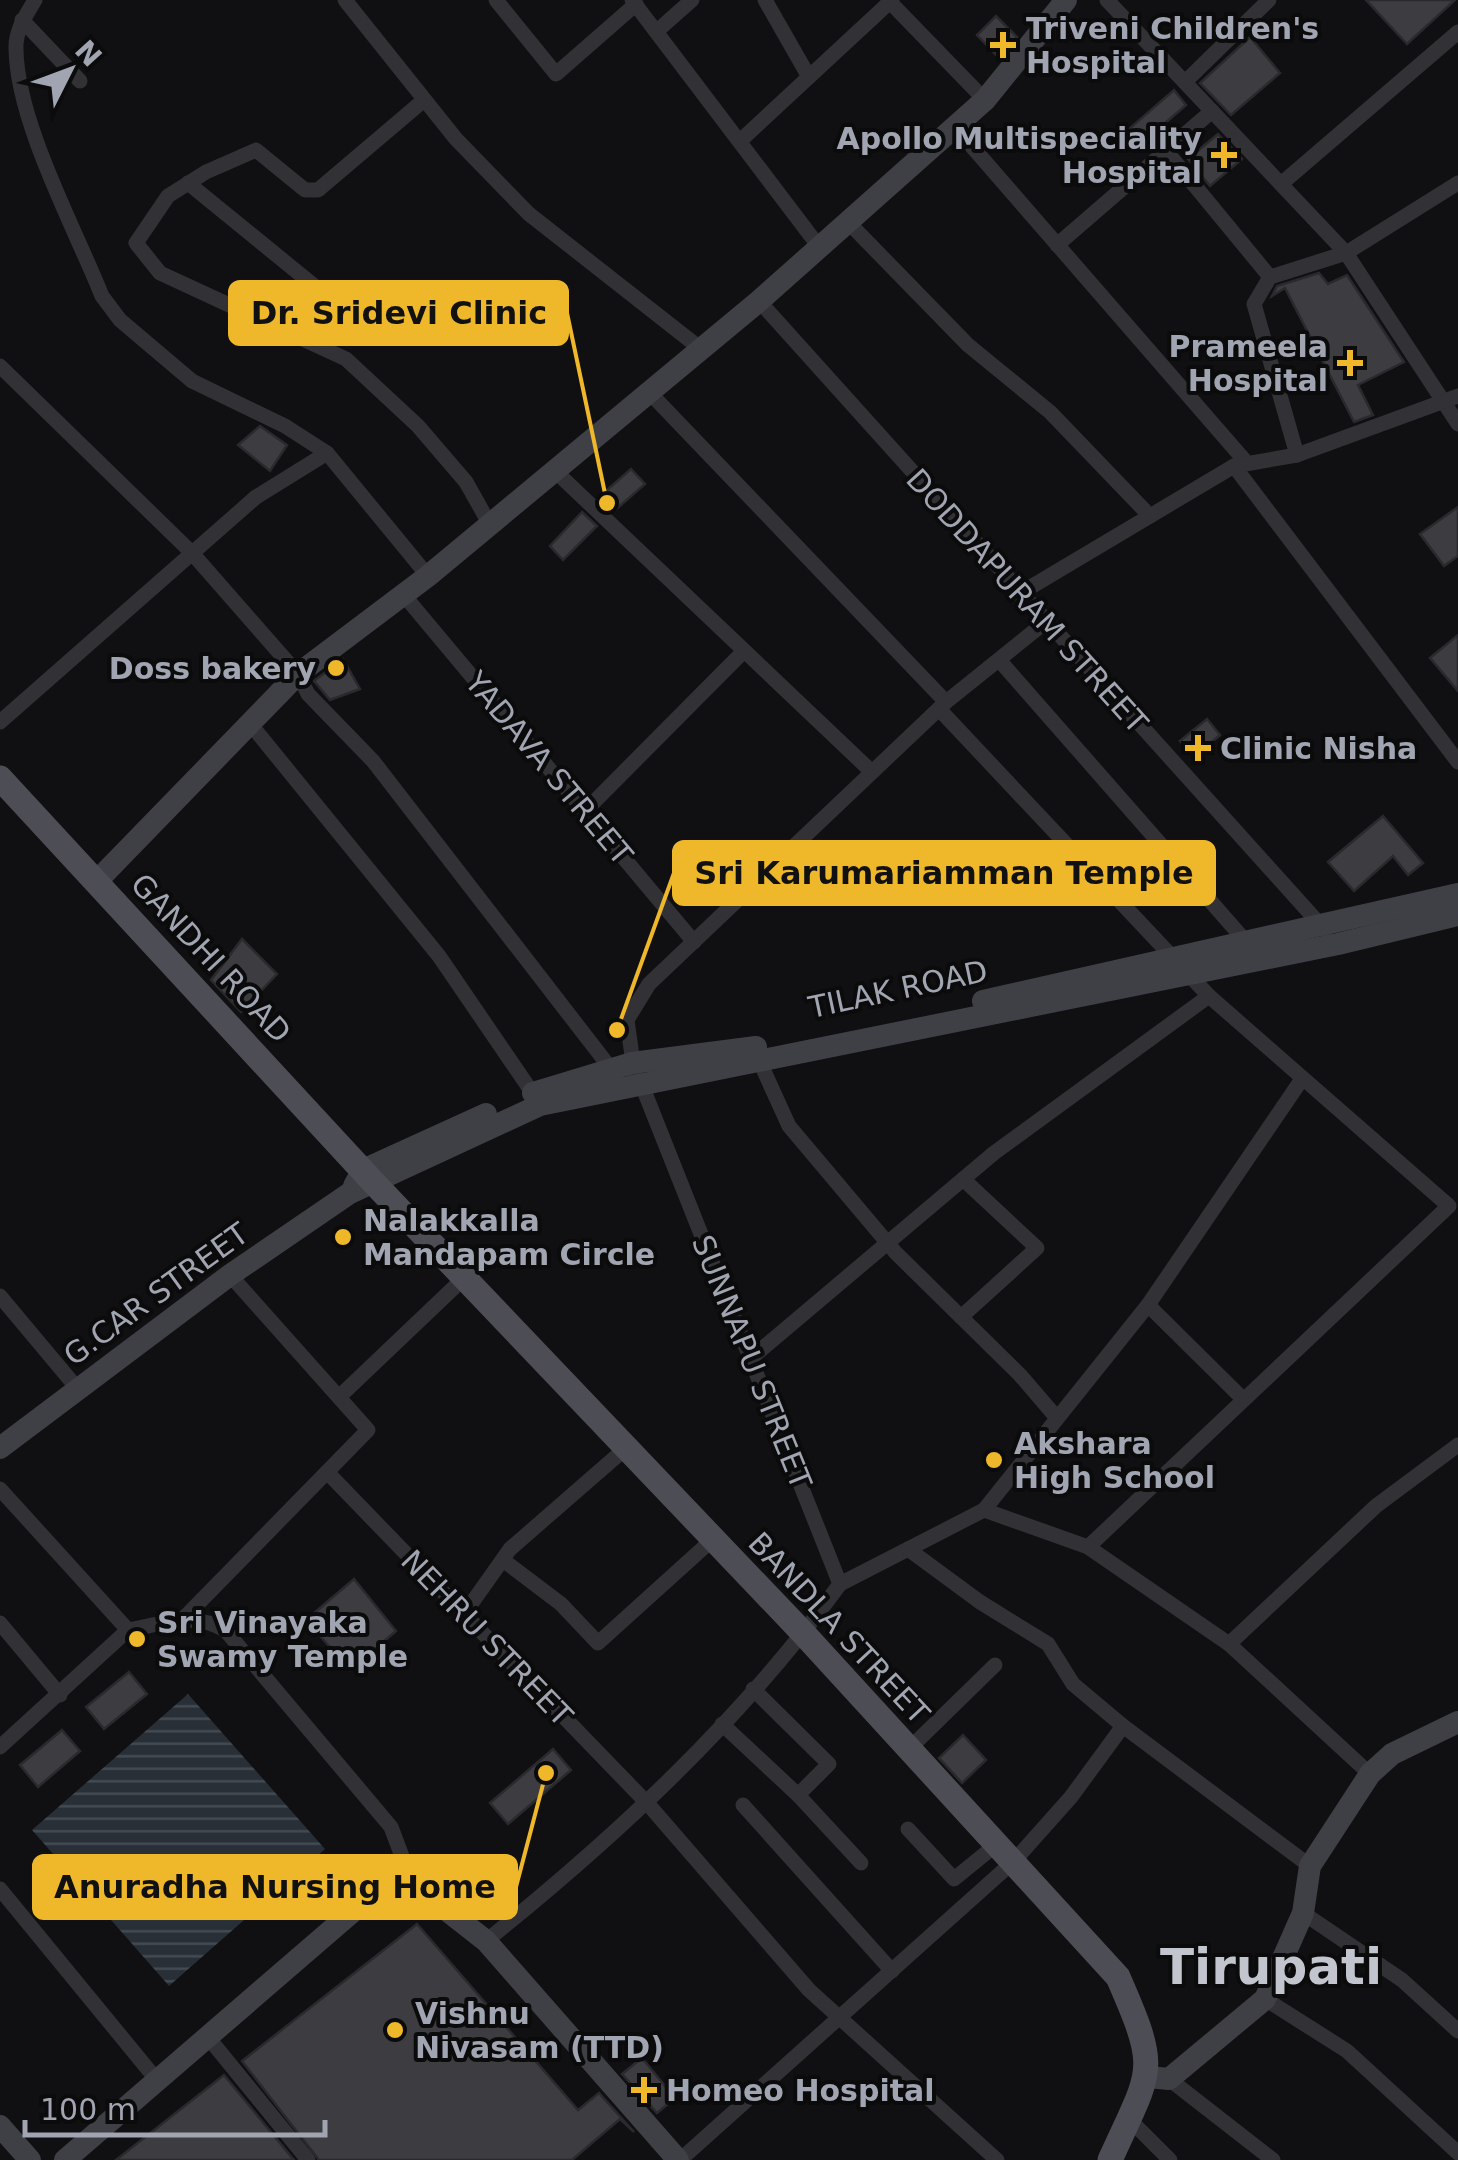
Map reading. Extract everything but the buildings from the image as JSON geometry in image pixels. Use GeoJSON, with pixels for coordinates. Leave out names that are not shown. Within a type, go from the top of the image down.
{"type":"FeatureCollection","features":[{"type":"Feature","properties":{"kind":"main road","name":"GANDHI ROAD"},"geometry":{"type":"LineString","coordinates":[[0,778],[369,1176]]}},
{"type":"Feature","properties":{"kind":"main road","name":"BANDLA STREET"},"geometry":{"type":"LineString","coordinates":[[369,1176],[804,1634],[1118,1977],[1159,2078]]}},
{"type":"Feature","properties":{"kind":"main road"},"geometry":{"type":"LineString","coordinates":[[1110,2160],[1128,2119],[1159,2078]]}},
{"type":"Feature","properties":{"kind":"street"},"geometry":{"type":"LineString","coordinates":[[35,0],[22,20],[15,46],[24,104],[102,296],[120,320],[192,381],[285,426],[326,453],[428,576]]}},
{"type":"Feature","properties":{"kind":"street"},"geometry":{"type":"LineString","coordinates":[[345,0],[424,100],[530,214],[701,349]]}},
{"type":"Feature","properties":{"kind":"street"},"geometry":{"type":"LineString","coordinates":[[496,0],[556,74],[634,2],[820,248]]}},
{"type":"Feature","properties":{"kind":"street"},"geometry":{"type":"LineString","coordinates":[[657,31],[692,0]]}},
{"type":"Feature","properties":{"kind":"street"},"geometry":{"type":"LineString","coordinates":[[765,0],[809,77]]}},
{"type":"Feature","properties":{"kind":"street"},"geometry":{"type":"LineString","coordinates":[[96,882],[248,721],[298,674],[428,576],[759,301],[955,128],[985,100],[1066,0]]}},
{"type":"Feature","properties":{"kind":"street"},"geometry":{"type":"LineString","coordinates":[[1107,0],[1346,252],[1450,400],[1458,424]]}},
{"type":"Feature","properties":{"kind":"street"},"geometry":{"type":"LineString","coordinates":[[1185,82],[1270,0]]}},
{"type":"Feature","properties":{"kind":"street"},"geometry":{"type":"LineString","coordinates":[[740,141],[890,1],[985,100]]}},
{"type":"Feature","properties":{"kind":"street"},"geometry":{"type":"LineString","coordinates":[[22,20],[80,81]]}},
{"type":"Feature","properties":{"kind":"street"},"geometry":{"type":"LineString","coordinates":[[1281,184],[1458,32]]}},
{"type":"Feature","properties":{"kind":"street"},"geometry":{"type":"LineString","coordinates":[[424,100],[318,190],[304,190],[256,150],[168,196],[136,243],[160,273],[346,359],[418,426],[466,482],[489,523]]}},
{"type":"Feature","properties":{"kind":"street"},"geometry":{"type":"LineString","coordinates":[[1057,245],[1212,111]]}},
{"type":"Feature","properties":{"kind":"street"},"geometry":{"type":"LineString","coordinates":[[955,128],[1240,464],[1458,762]]}},
{"type":"Feature","properties":{"kind":"street"},"geometry":{"type":"LineString","coordinates":[[1167,152],[1270,277]]}},
{"type":"Feature","properties":{"kind":"street"},"geometry":{"type":"LineString","coordinates":[[188,183],[350,315]]}},
{"type":"Feature","properties":{"kind":"street"},"geometry":{"type":"LineString","coordinates":[[1297,455],[1254,304],[1270,277],[1346,252],[1458,183]]}},
{"type":"Feature","properties":{"kind":"street"},"geometry":{"type":"LineString","coordinates":[[848,222],[968,345],[1050,412],[1150,516]]}},
{"type":"Feature","properties":{"kind":"street","name":"DODDAPURAM STREET"},"geometry":{"type":"LineString","coordinates":[[759,301],[1330,936]]}},
{"type":"Feature","properties":{"kind":"street"},"geometry":{"type":"LineString","coordinates":[[0,366],[192,553],[298,674],[308,694],[373,761],[629,1077]]}},
{"type":"Feature","properties":{"kind":"street"},"geometry":{"type":"LineString","coordinates":[[649,392],[1209,996],[1454,1210],[1242,1398],[1088,1547]]}},
{"type":"Feature","properties":{"kind":"street"},"geometry":{"type":"LineString","coordinates":[[1019,594],[1240,464],[1297,455],[1450,400]]}},
{"type":"Feature","properties":{"kind":"street"},"geometry":{"type":"LineString","coordinates":[[0,722],[256,497],[326,453]]}},
{"type":"Feature","properties":{"kind":"street"},"geometry":{"type":"LineString","coordinates":[[554,470],[872,772]]}},
{"type":"Feature","properties":{"kind":"street","name":"YADAVA STREET"},"geometry":{"type":"LineString","coordinates":[[403,594],[694,942]]}},
{"type":"Feature","properties":{"kind":"street"},"geometry":{"type":"LineString","coordinates":[[629,1077],[627,1020],[650,984],[942,705],[1048,620]]}},
{"type":"Feature","properties":{"kind":"street"},"geometry":{"type":"LineString","coordinates":[[585,811],[744,650]]}},
{"type":"Feature","properties":{"kind":"street"},"geometry":{"type":"LineString","coordinates":[[1000,661],[1254,951]]}},
{"type":"Feature","properties":{"kind":"street"},"geometry":{"type":"LineString","coordinates":[[248,721],[438,956],[536,1099]]}},
{"type":"Feature","properties":{"kind":"street","name":"TILAK ROAD"},"geometry":{"type":"LineString","coordinates":[[1330,936],[1458,894]]}},
{"type":"Feature","properties":{"kind":"street","name":"TILAK ROAD"},"geometry":{"type":"LineString","coordinates":[[369,1176],[536,1099],[1254,951],[1458,916]]}},
{"type":"Feature","properties":{"kind":"street","name":"TILAK ROAD"},"geometry":{"type":"LineString","coordinates":[[629,1077],[759,1060],[1180,966]]}},
{"type":"Feature","properties":{"kind":"street"},"geometry":{"type":"LineString","coordinates":[[750,1359],[963,1179],[1209,996]]}},
{"type":"Feature","properties":{"kind":"street"},"geometry":{"type":"LineString","coordinates":[[759,1060],[789,1126],[888,1243],[1057,1418]]}},
{"type":"Feature","properties":{"kind":"street","name":"SUNNAPU STREET"},"geometry":{"type":"LineString","coordinates":[[629,1077],[750,1359],[840,1584]]}},
{"type":"Feature","properties":{"kind":"street"},"geometry":{"type":"LineString","coordinates":[[486,1940],[594,1855],[648,1804],[804,1634],[840,1584],[984,1510],[1148,1304],[1302,1079]]}},
{"type":"Feature","properties":{"kind":"street","name":"G.CAR STREET"},"geometry":{"type":"LineString","coordinates":[[3,1439],[369,1176]]}},
{"type":"Feature","properties":{"kind":"street"},"geometry":{"type":"LineString","coordinates":[[961,1317],[1038,1248],[963,1179]]}},
{"type":"Feature","properties":{"kind":"street"},"geometry":{"type":"LineString","coordinates":[[182,1619],[368,1430],[230,1275]]}},
{"type":"Feature","properties":{"kind":"street"},"geometry":{"type":"LineString","coordinates":[[339,1397],[465,1277]]}},
{"type":"Feature","properties":{"kind":"street"},"geometry":{"type":"LineString","coordinates":[[0,1296],[77,1388]]}},
{"type":"Feature","properties":{"kind":"street"},"geometry":{"type":"LineString","coordinates":[[1148,1304],[1242,1398]]}},
{"type":"Feature","properties":{"kind":"street"},"geometry":{"type":"LineString","coordinates":[[1229,1644],[1376,1506],[1458,1445]]}},
{"type":"Feature","properties":{"kind":"street"},"geometry":{"type":"LineString","coordinates":[[464,1614],[502,1560],[626,1448]]}},
{"type":"Feature","properties":{"kind":"street","name":"NEHRU STREET"},"geometry":{"type":"LineString","coordinates":[[327,1472],[648,1804],[808,1990],[997,2160]]}},
{"type":"Feature","properties":{"kind":"street"},"geometry":{"type":"LineString","coordinates":[[0,1488],[128,1630]]}},
{"type":"Feature","properties":{"kind":"street"},"geometry":{"type":"LineString","coordinates":[[984,1510],[1088,1547],[1229,1644],[1370,1774]]}},
{"type":"Feature","properties":{"kind":"street"},"geometry":{"type":"LineString","coordinates":[[502,1560],[560,1604],[598,1642],[712,1540]]}},
{"type":"Feature","properties":{"kind":"street"},"geometry":{"type":"LineString","coordinates":[[908,1548],[980,1602],[1048,1644],[1073,1684],[1310,1866]]}},
{"type":"Feature","properties":{"kind":"street"},"geometry":{"type":"LineString","coordinates":[[0,1747],[128,1630],[182,1619],[210,1621],[226,1631],[391,1827],[412,1883],[486,1940],[679,2160],[892,1970],[1006,1853],[1071,1797],[1123,1726]]}},
{"type":"Feature","properties":{"kind":"street"},"geometry":{"type":"LineString","coordinates":[[0,1623],[60,1695]]}},
{"type":"Feature","properties":{"kind":"street"},"geometry":{"type":"LineString","coordinates":[[909,1749],[995,1665]]}},
{"type":"Feature","properties":{"kind":"street"},"geometry":{"type":"LineString","coordinates":[[754,1690],[829,1764],[798,1795]]}},
{"type":"Feature","properties":{"kind":"street"},"geometry":{"type":"LineString","coordinates":[[1274,2160],[1159,2078],[1265,1998],[1303,1913],[1310,1866],[1370,1774],[1392,1754],[1458,1722]]}},
{"type":"Feature","properties":{"kind":"street"},"geometry":{"type":"LineString","coordinates":[[722,1724],[798,1795],[861,1863]]}},
{"type":"Feature","properties":{"kind":"street"},"geometry":{"type":"LineString","coordinates":[[743,1805],[892,1970]]}},
{"type":"Feature","properties":{"kind":"street"},"geometry":{"type":"LineString","coordinates":[[908,1829],[954,1879],[1006,1853]]}},
{"type":"Feature","properties":{"kind":"street"},"geometry":{"type":"LineString","coordinates":[[65,2160],[387,1882],[412,1883]]}},
{"type":"Feature","properties":{"kind":"street"},"geometry":{"type":"LineString","coordinates":[[0,1889],[156,2079]]}},
{"type":"Feature","properties":{"kind":"street"},"geometry":{"type":"LineString","coordinates":[[1303,1913],[1402,1980],[1458,2030]]}},
{"type":"Feature","properties":{"kind":"street"},"geometry":{"type":"LineString","coordinates":[[1265,1998],[1347,2051],[1458,2153]]}},
{"type":"Feature","properties":{"kind":"street"},"geometry":{"type":"LineString","coordinates":[[207,2036],[308,2160]]}},
{"type":"Feature","properties":{"kind":"street"},"geometry":{"type":"LineString","coordinates":[[1128,2119],[1170,2160]]}},
{"type":"Feature","properties":{"kind":"street"},"geometry":{"type":"LineString","coordinates":[[0,2126],[30,2160]]}},
{"type":"Feature","properties":{"kind":"shaded area"},"geometry":{"type":"Polygon","coordinates":[[[188,1694],[325,1849],[169,1986],[32,1830],[188,1694]]]}},
{"type":"Feature","properties":{"kind":"place","name":"Triveni Children's Hospital"},"geometry":{"type":"Point","coordinates":[1003,45]}},
{"type":"Feature","properties":{"kind":"place","name":"Apollo Multispeciality Hospital"},"geometry":{"type":"Point","coordinates":[1224,155]}},
{"type":"Feature","properties":{"kind":"place","name":"Prameela Hospital"},"geometry":{"type":"Point","coordinates":[1350,363]}},
{"type":"Feature","properties":{"kind":"place","name":"Dr. Sridevi Clinic"},"geometry":{"type":"Point","coordinates":[607,503]}},
{"type":"Feature","properties":{"kind":"place","name":"Doss bakery"},"geometry":{"type":"Point","coordinates":[336,668]}},
{"type":"Feature","properties":{"kind":"place","name":"Clinic Nisha"},"geometry":{"type":"Point","coordinates":[1198,748]}},
{"type":"Feature","properties":{"kind":"place","name":"Sri Karumariamman Temple"},"geometry":{"type":"Point","coordinates":[617,1030]}},
{"type":"Feature","properties":{"kind":"place","name":"Nalakkalla Mandapam Circle"},"geometry":{"type":"Point","coordinates":[343,1237]}},
{"type":"Feature","properties":{"kind":"place","name":"Akshara High School"},"geometry":{"type":"Point","coordinates":[994,1460]}},
{"type":"Feature","properties":{"kind":"place","name":"Sri Vinayaka Swamy Temple"},"geometry":{"type":"Point","coordinates":[137,1639]}},
{"type":"Feature","properties":{"kind":"place","name":"Anuradha Nursing Home"},"geometry":{"type":"Point","coordinates":[546,1773]}},
{"type":"Feature","properties":{"kind":"place","name":"Vishnu Nivasam (TTD)"},"geometry":{"type":"Point","coordinates":[395,2030]}},
{"type":"Feature","properties":{"kind":"place","name":"Homeo Hospital"},"geometry":{"type":"Point","coordinates":[644,2090]}},
{"type":"Feature","properties":{"kind":"district","name":"Tirupati"},"geometry":{"type":"Point","coordinates":[1271,1967]}}]}
